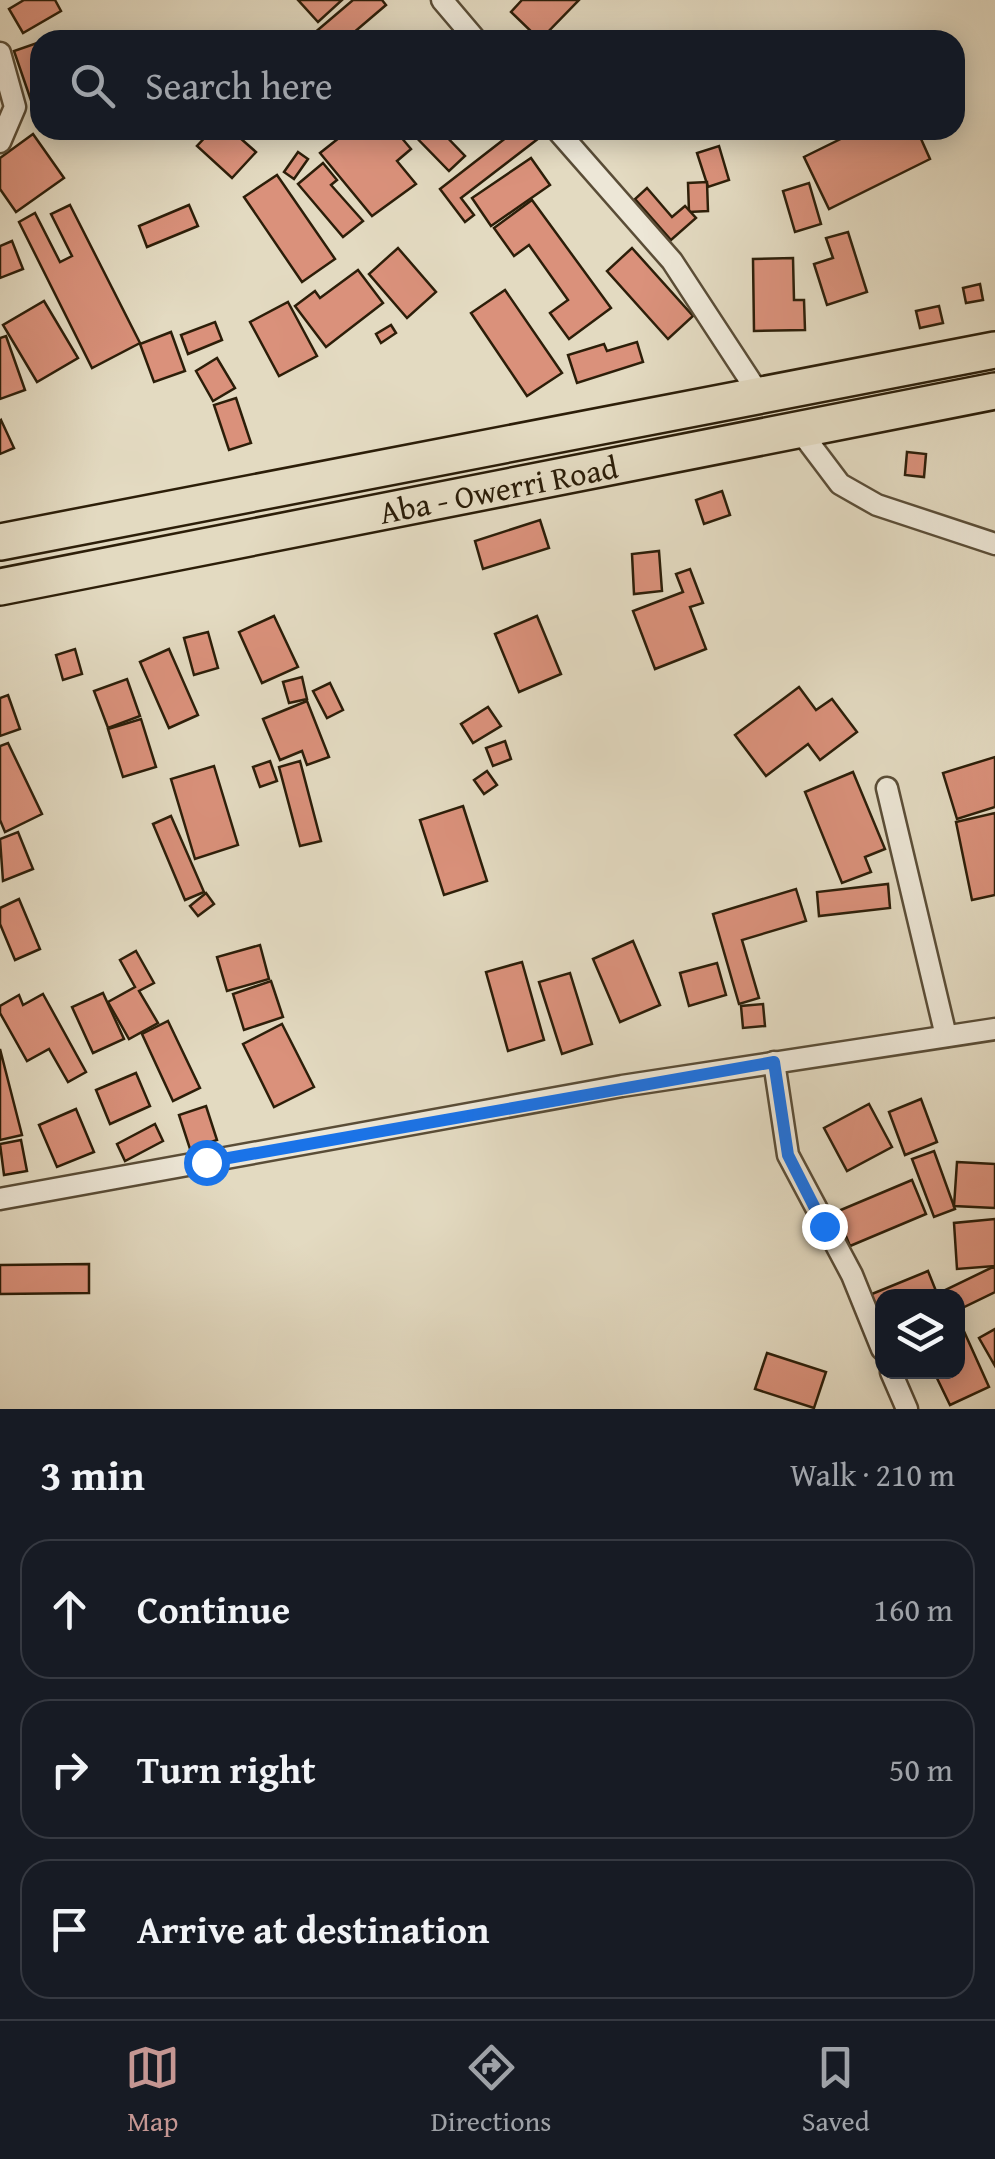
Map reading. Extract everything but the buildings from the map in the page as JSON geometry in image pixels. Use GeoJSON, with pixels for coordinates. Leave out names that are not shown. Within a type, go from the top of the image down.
{"type":"FeatureCollection","features":[{"type":"Feature","properties":{"kind":"highway","name":"Aba - Owerri Road"},"geometry":{"type":"LineString","coordinates":[[0,542],[995,350]]}},
{"type":"Feature","properties":{"kind":"highway","name":"Aba - Owerri Road"},"geometry":{"type":"LineString","coordinates":[[0,587],[995,391]]}},
{"type":"Feature","properties":{"kind":"street"},"geometry":{"type":"LineString","coordinates":[[442,0],[468,30]]}},
{"type":"Feature","properties":{"kind":"street"},"geometry":{"type":"LineString","coordinates":[[0,53],[16,107],[0,142]]}},
{"type":"Feature","properties":{"kind":"street"},"geometry":{"type":"LineString","coordinates":[[566,140],[672,261],[760,397]]}},
{"type":"Feature","properties":{"kind":"street"},"geometry":{"type":"LineString","coordinates":[[800,431],[840,484],[877,505],[995,544]]}},
{"type":"Feature","properties":{"kind":"street"},"geometry":{"type":"LineString","coordinates":[[887,788],[946,1036]]}},
{"type":"Feature","properties":{"kind":"street"},"geometry":{"type":"LineString","coordinates":[[0,1199],[774,1062],[995,1029]]}},
{"type":"Feature","properties":{"kind":"street"},"geometry":{"type":"LineString","coordinates":[[774,1062],[788,1155],[852,1274],[875,1332]]}},
{"type":"Feature","properties":{"kind":"street"},"geometry":{"type":"LineString","coordinates":[[895,1379],[906,1409]]}},
{"type":"Feature","properties":{"kind":"route"},"geometry":{"type":"LineString","coordinates":[[206,1162],[774,1062],[788,1155],[824,1226]]}}]}
